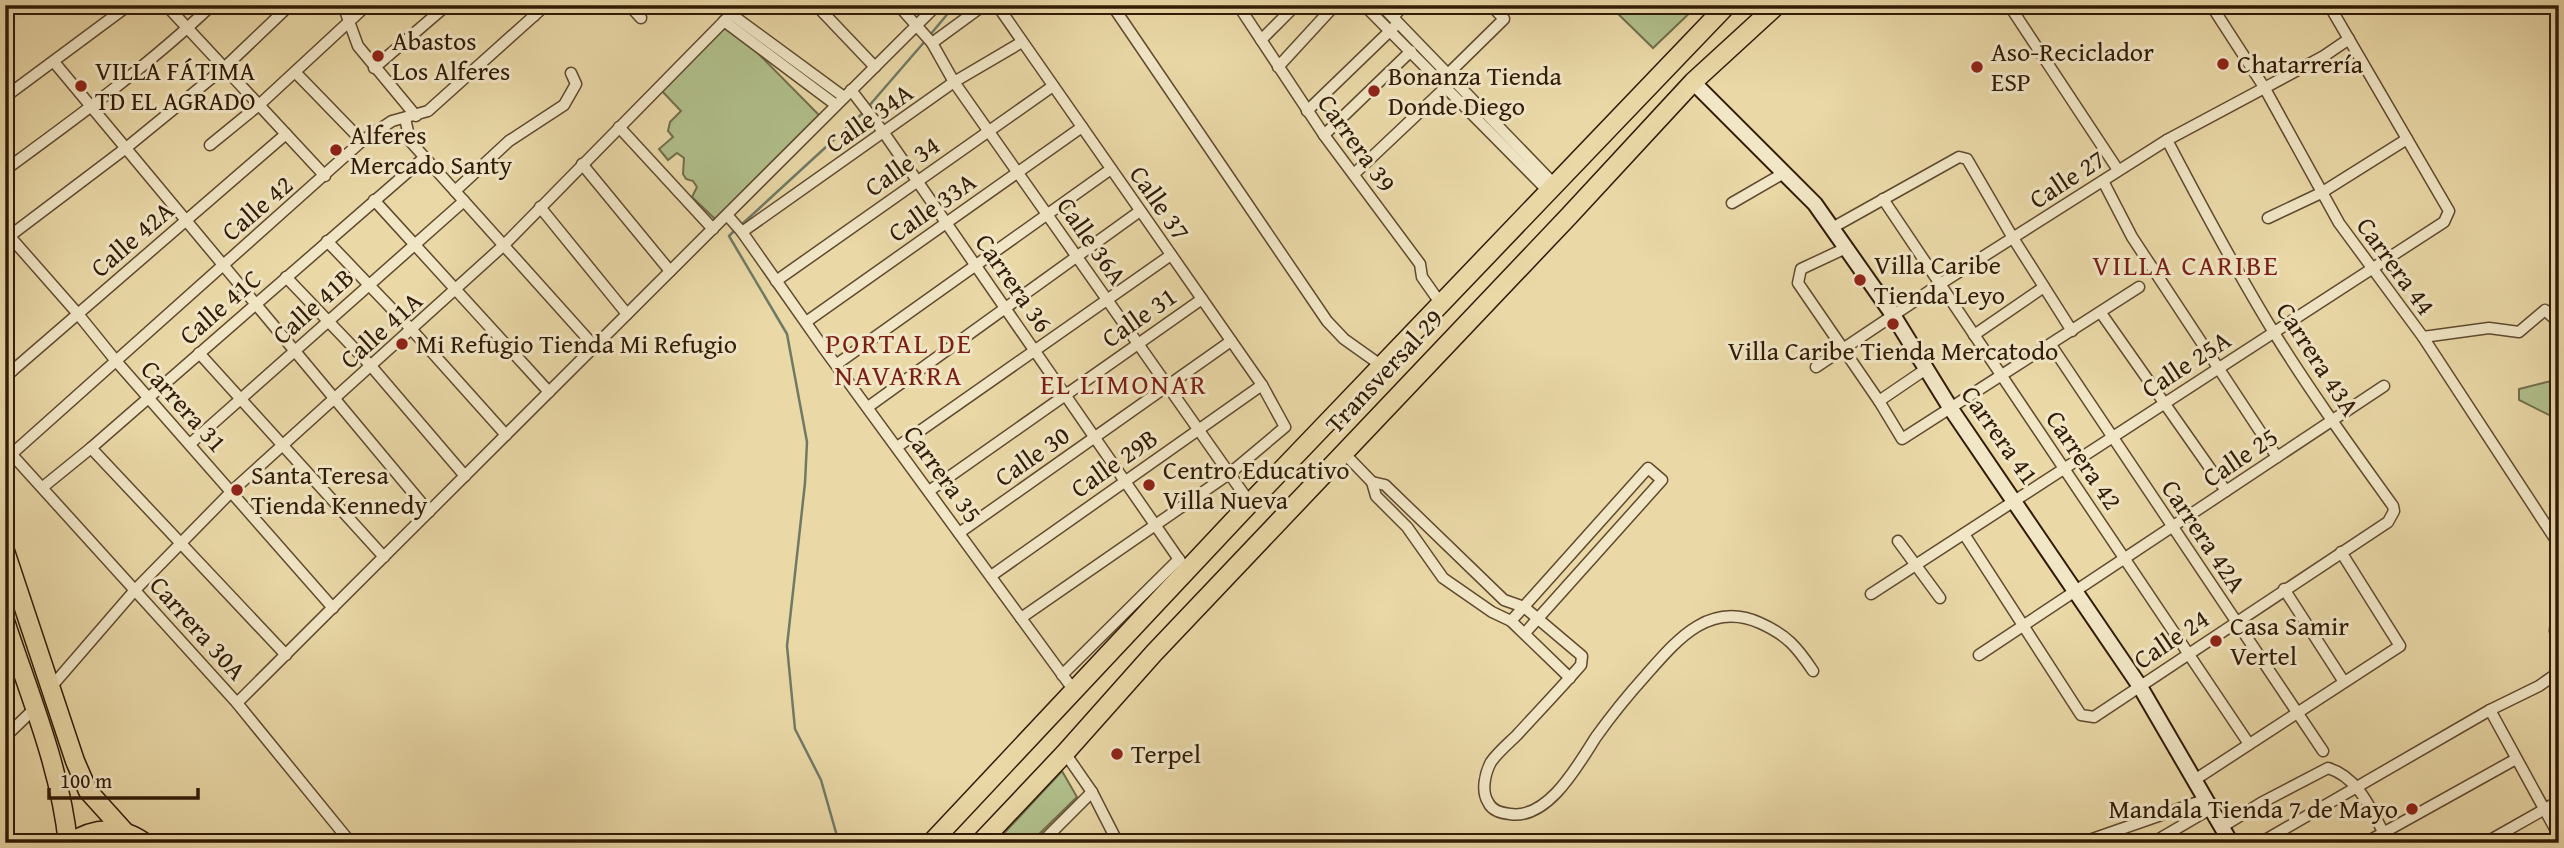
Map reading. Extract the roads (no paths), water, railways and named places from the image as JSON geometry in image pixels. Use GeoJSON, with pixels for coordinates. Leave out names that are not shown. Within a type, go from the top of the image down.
{"type":"FeatureCollection","features":[{"type":"Feature","properties":{"kind":"highway","name":"Transversal 29"},"geometry":{"type":"LineString","coordinates":[[931,843],[1074,692],[1183,565],[1250,503],[1727,5]]}},
{"type":"Feature","properties":{"kind":"highway","name":"Transversal 29"},"geometry":{"type":"LineString","coordinates":[[980,843],[1154,653],[1693,82],[1777,5]]}},
{"type":"Feature","properties":{"kind":"highway"},"geometry":{"type":"LineString","coordinates":[[5,551],[75,761],[88,791],[125,832],[145,843]]}},
{"type":"Feature","properties":{"kind":"highway"},"geometry":{"type":"LineString","coordinates":[[5,621],[55,771],[69,843],[95,831],[125,832]]}},
{"type":"Feature","properties":{"kind":"street"},"geometry":{"type":"LineString","coordinates":[[5,97],[129,5]]}},
{"type":"Feature","properties":{"kind":"street"},"geometry":{"type":"LineString","coordinates":[[166,5],[325,176]]}},
{"type":"Feature","properties":{"kind":"street"},"geometry":{"type":"LineString","coordinates":[[5,170],[91,107],[188,28],[212,5]]}},
{"type":"Feature","properties":{"kind":"street"},"geometry":{"type":"LineString","coordinates":[[7,235],[126,148],[224,68],[290,5]]}},
{"type":"Feature","properties":{"kind":"street"},"geometry":{"type":"LineString","coordinates":[[343,5],[358,46],[416,116]]}},
{"type":"Feature","properties":{"kind":"street"},"geometry":{"type":"LineString","coordinates":[[210,145],[259,105],[367,5]]}},
{"type":"Feature","properties":{"kind":"street"},"geometry":{"type":"LineString","coordinates":[[374,68],[447,5]]}},
{"type":"Feature","properties":{"kind":"street"},"geometry":{"type":"LineString","coordinates":[[525,5],[534,16]]}},
{"type":"Feature","properties":{"kind":"street","name":"Calle 42"},"geometry":{"type":"LineString","coordinates":[[7,454],[116,361],[362,141],[380,128],[428,111],[547,5]]}},
{"type":"Feature","properties":{"kind":"street"},"geometry":{"type":"LineString","coordinates":[[629,5],[641,18]]}},
{"type":"Feature","properties":{"kind":"street"},"geometry":{"type":"LineString","coordinates":[[724,5],[727,17],[836,106]]}},
{"type":"Feature","properties":{"kind":"street","name":"Calle 41A"},"geometry":{"type":"LineString","coordinates":[[52,687],[135,590],[232,491],[504,245],[740,5]]}},
{"type":"Feature","properties":{"kind":"street"},"geometry":{"type":"LineString","coordinates":[[816,5],[875,67]]}},
{"type":"Feature","properties":{"kind":"street","name":"Calle 36A"},"geometry":{"type":"LineString","coordinates":[[898,5],[931,42],[954,82],[1250,503]]}},
{"type":"Feature","properties":{"kind":"street"},"geometry":{"type":"LineString","coordinates":[[237,703],[875,67],[919,27],[937,5]]}},
{"type":"Feature","properties":{"kind":"street"},"geometry":{"type":"LineString","coordinates":[[931,42],[984,5]]}},
{"type":"Feature","properties":{"kind":"street","name":"Calle 37"},"geometry":{"type":"LineString","coordinates":[[997,5],[1262,385],[1285,427],[1230,474]]}},
{"type":"Feature","properties":{"kind":"street"},"geometry":{"type":"LineString","coordinates":[[1112,5],[1327,321],[1344,339],[1382,366]]}},
{"type":"Feature","properties":{"kind":"street","name":"Carrera 39"},"geometry":{"type":"LineString","coordinates":[[1238,5],[1307,111],[1420,264],[1422,277],[1441,304]]}},
{"type":"Feature","properties":{"kind":"street"},"geometry":{"type":"LineString","coordinates":[[1261,40],[1296,5]]}},
{"type":"Feature","properties":{"kind":"street"},"geometry":{"type":"LineString","coordinates":[[1278,66],[1335,5]]}},
{"type":"Feature","properties":{"kind":"street"},"geometry":{"type":"LineString","coordinates":[[1364,5],[1393,23],[1448,74],[1552,188]]}},
{"type":"Feature","properties":{"kind":"street"},"geometry":{"type":"LineString","coordinates":[[1381,5],[1411,51],[1444,88],[1552,188]]}},
{"type":"Feature","properties":{"kind":"street"},"geometry":{"type":"LineString","coordinates":[[1307,111],[1393,23],[1404,5]]}},
{"type":"Feature","properties":{"kind":"street"},"geometry":{"type":"LineString","coordinates":[[1448,74],[1504,19],[1491,5]]}},
{"type":"Feature","properties":{"kind":"street"},"geometry":{"type":"LineString","coordinates":[[2009,5],[2118,170]]}},
{"type":"Feature","properties":{"kind":"street","name":"Carrera 44"},"geometry":{"type":"LineString","coordinates":[[2211,5],[2264,86],[2339,223],[2423,337],[2559,545]]}},
{"type":"Feature","properties":{"kind":"street"},"geometry":{"type":"LineString","coordinates":[[2268,218],[2321,193],[2407,139],[2329,5]]}},
{"type":"Feature","properties":{"kind":"street","name":"Carrera 36"},"geometry":{"type":"LineString","coordinates":[[727,17],[848,94],[884,133],[1183,565]]}},
{"type":"Feature","properties":{"kind":"street","name":"Calle 27"},"geometry":{"type":"LineString","coordinates":[[1816,367],[2118,170],[2264,86],[2324,56],[2349,39]]}},
{"type":"Feature","properties":{"kind":"street","name":"Calle 34A"},"geometry":{"type":"LineString","coordinates":[[742,232],[954,82],[1022,42]]}},
{"type":"Feature","properties":{"kind":"street"},"geometry":{"type":"LineString","coordinates":[[1324,135],[1411,51]]}},
{"type":"Feature","properties":{"kind":"street"},"geometry":{"type":"LineString","coordinates":[[54,62],[429,512]]}},
{"type":"Feature","properties":{"kind":"street"},"geometry":{"type":"LineString","coordinates":[[295,72],[362,141]]}},
{"type":"Feature","properties":{"kind":"street"},"geometry":{"type":"LineString","coordinates":[[455,191],[509,141],[564,105],[576,84],[571,73]]}},
{"type":"Feature","properties":{"kind":"street","name":"Carrera 41"},"geometry":{"type":"LineString","coordinates":[[1693,82],[1815,204],[1832,228],[1893,315],[1951,409],[2139,685],[2231,843]]}},
{"type":"Feature","properties":{"kind":"street","name":"Calle 34"},"geometry":{"type":"LineString","coordinates":[[776,281],[1053,86]]}},
{"type":"Feature","properties":{"kind":"street"},"geometry":{"type":"LineString","coordinates":[[1354,174],[1444,88]]}},
{"type":"Feature","properties":{"kind":"street"},"geometry":{"type":"LineString","coordinates":[[405,118],[410,141],[595,347]]}},
{"type":"Feature","properties":{"kind":"street"},"geometry":{"type":"LineString","coordinates":[[619,127],[712,229]]}},
{"type":"Feature","properties":{"kind":"street","name":"Calle 33A"},"geometry":{"type":"LineString","coordinates":[[806,322],[1082,127]]}},
{"type":"Feature","properties":{"kind":"street","name":"Calle 42A"},"geometry":{"type":"LineString","coordinates":[[8,370],[78,314],[286,134]]}},
{"type":"Feature","properties":{"kind":"street","name":"Calle 25A"},"geometry":{"type":"LineString","coordinates":[[1871,594],[2444,222],[2449,211],[2407,139]]}},
{"type":"Feature","properties":{"kind":"street","name":"Carrera 43A"},"geometry":{"type":"LineString","coordinates":[[2167,140],[2220,241],[2274,332],[2332,421],[2393,506],[2394,511],[2388,522]]}},
{"type":"Feature","properties":{"kind":"street","name":"Calle 41C"},"geometry":{"type":"LineString","coordinates":[[43,487],[425,157]]}},
{"type":"Feature","properties":{"kind":"street"},"geometry":{"type":"LineString","coordinates":[[1832,228],[1959,157],[1967,159],[2072,331]]}},
{"type":"Feature","properties":{"kind":"street"},"geometry":{"type":"LineString","coordinates":[[582,164],[670,271]]}},
{"type":"Feature","properties":{"kind":"street"},"geometry":{"type":"LineString","coordinates":[[837,364],[1111,169]]}},
{"type":"Feature","properties":{"kind":"street"},"geometry":{"type":"LineString","coordinates":[[1732,202],[1784,173]]}},
{"type":"Feature","properties":{"kind":"street"},"geometry":{"type":"LineString","coordinates":[[2102,181],[2132,237],[2277,457]]}},
{"type":"Feature","properties":{"kind":"street","name":"Carrera 42"},"geometry":{"type":"LineString","coordinates":[[1883,199],[2249,744]]}},
{"type":"Feature","properties":{"kind":"street"},"geometry":{"type":"LineString","coordinates":[[374,200],[549,392]]}},
{"type":"Feature","properties":{"kind":"street","name":"Calle 41B"},"geometry":{"type":"LineString","coordinates":[[191,443],[464,201]]}},
{"type":"Feature","properties":{"kind":"street"},"geometry":{"type":"LineString","coordinates":[[540,207],[627,314]]}},
{"type":"Feature","properties":{"kind":"street"},"geometry":{"type":"LineString","coordinates":[[868,407],[1140,211]]}},
{"type":"Feature","properties":{"kind":"street","name":"Carrera 35"},"geometry":{"type":"LineString","coordinates":[[727,215],[742,232],[1074,692]]}},
{"type":"Feature","properties":{"kind":"street","name":"Carrera 31"},"geometry":{"type":"LineString","coordinates":[[7,235],[333,608]]}},
{"type":"Feature","properties":{"kind":"street"},"geometry":{"type":"LineString","coordinates":[[327,241],[412,330],[506,435]]}},
{"type":"Feature","properties":{"kind":"street"},"geometry":{"type":"LineString","coordinates":[[1846,248],[1801,269],[1798,284],[1902,439],[2139,287]]}},
{"type":"Feature","properties":{"kind":"street"},"geometry":{"type":"LineString","coordinates":[[897,447],[1171,255]]}},
{"type":"Feature","properties":{"kind":"street"},"geometry":{"type":"LineString","coordinates":[[286,277],[371,366],[465,476]]}},
{"type":"Feature","properties":{"kind":"street"},"geometry":{"type":"LineString","coordinates":[[1974,335],[2044,287]]}},
{"type":"Feature","properties":{"kind":"street","name":"Calle 31"},"geometry":{"type":"LineString","coordinates":[[929,491],[1202,299]]}},
{"type":"Feature","properties":{"kind":"street"},"geometry":{"type":"LineString","coordinates":[[2423,337],[2489,328],[2519,332],[2545,310],[2559,323]]}},
{"type":"Feature","properties":{"kind":"street"},"geometry":{"type":"LineString","coordinates":[[2101,313],[2226,491]]}},
{"type":"Feature","properties":{"kind":"street","name":"Calle 30"},"geometry":{"type":"LineString","coordinates":[[959,533],[1231,341]]}},
{"type":"Feature","properties":{"kind":"street","name":"Carrera 42A"},"geometry":{"type":"LineString","coordinates":[[2051,345],[2323,751]]}},
{"type":"Feature","properties":{"kind":"street"},"geometry":{"type":"LineString","coordinates":[[199,353],[384,557]]}},
{"type":"Feature","properties":{"kind":"street"},"geometry":{"type":"LineString","coordinates":[[1879,401],[1926,369]]}},
{"type":"Feature","properties":{"kind":"street","name":"Calle 29B"},"geometry":{"type":"LineString","coordinates":[[991,576],[1262,385]]}},
{"type":"Feature","properties":{"kind":"street","name":"Calle 25"},"geometry":{"type":"LineString","coordinates":[[1979,656],[2384,386]]}},
{"type":"Feature","properties":{"kind":"street"},"geometry":{"type":"LineString","coordinates":[[91,448],[286,655]]}},
{"type":"Feature","properties":{"kind":"street"},"geometry":{"type":"LineString","coordinates":[[1343,452],[1372,482],[1376,496],[1407,527],[1443,578],[1525,632],[1570,678]]}},
{"type":"Feature","properties":{"kind":"street","name":"Carrera 30A"},"geometry":{"type":"LineString","coordinates":[[7,454],[43,487],[237,703],[352,843]]}},
{"type":"Feature","properties":{"kind":"street"},"geometry":{"type":"LineString","coordinates":[[1511,621],[1648,468],[1662,480],[1525,632]]}},
{"type":"Feature","properties":{"kind":"street"},"geometry":{"type":"LineString","coordinates":[[1021,618],[1230,474]]}},
{"type":"Feature","properties":{"kind":"street"},"geometry":{"type":"LineString","coordinates":[[1372,482],[1385,485],[1504,600],[1524,607],[1538,617],[1582,656],[1581,665],[1570,678],[1491,763],[1483,788],[1488,804],[1498,812],[1520,815],[1534,811],[1551,798],[1575,771],[1604,726],[1644,677],[1681,636],[1707,621],[1744,616],[1765,625],[1785,635],[1813,671]]}},
{"type":"Feature","properties":{"kind":"street","name":"Calle 24"},"geometry":{"type":"LineString","coordinates":[[2024,625],[2081,715],[2094,716],[2388,522]]}},
{"type":"Feature","properties":{"kind":"street"},"geometry":{"type":"LineString","coordinates":[[1964,534],[2024,625]]}},
{"type":"Feature","properties":{"kind":"street"},"geometry":{"type":"LineString","coordinates":[[1584,540],[1599,551]]}},
{"type":"Feature","properties":{"kind":"street"},"geometry":{"type":"LineString","coordinates":[[1898,541],[1940,598]]}},
{"type":"Feature","properties":{"kind":"street"},"geometry":{"type":"LineString","coordinates":[[2196,779],[2400,646],[2340,552]]}},
{"type":"Feature","properties":{"kind":"street"},"geometry":{"type":"LineString","coordinates":[[1062,675],[1183,565]]}},
{"type":"Feature","properties":{"kind":"street"},"geometry":{"type":"LineString","coordinates":[[2284,589],[2344,682]]}},
{"type":"Feature","properties":{"kind":"street"},"geometry":{"type":"LineString","coordinates":[[2559,595],[2559,648]]}},
{"type":"Feature","properties":{"kind":"street"},"geometry":{"type":"LineString","coordinates":[[2260,843],[2490,710],[2539,686],[2559,672]]}},
{"type":"Feature","properties":{"kind":"street"},"geometry":{"type":"LineString","coordinates":[[5,737],[34,709]]}},
{"type":"Feature","properties":{"kind":"street"},"geometry":{"type":"LineString","coordinates":[[2490,710],[2559,836]]}},
{"type":"Feature","properties":{"kind":"street"},"geometry":{"type":"LineString","coordinates":[[1065,753],[1091,792],[1118,843]]}},
{"type":"Feature","properties":{"kind":"street"},"geometry":{"type":"LineString","coordinates":[[2365,843],[2516,759]]}},
{"type":"Feature","properties":{"kind":"street"},"geometry":{"type":"LineString","coordinates":[[2222,827],[2328,768],[2349,778],[2357,787],[2389,843]]}},
{"type":"Feature","properties":{"kind":"street"},"geometry":{"type":"LineString","coordinates":[[1041,843],[1091,792]]}},
{"type":"Feature","properties":{"kind":"street"},"geometry":{"type":"LineString","coordinates":[[2486,843],[2559,801]]}},
{"type":"Feature","properties":{"kind":"street"},"geometry":{"type":"LineString","coordinates":[[2082,843],[2210,804]]}},
{"type":"Feature","properties":{"kind":"street"},"geometry":{"type":"LineString","coordinates":[[2152,843],[2210,804]]}},
{"type":"Feature","properties":{"kind":"waterway"},"geometry":{"type":"LineString","coordinates":[[930,35],[955,5]]}},
{"type":"Feature","properties":{"kind":"waterway"},"geometry":{"type":"LineString","coordinates":[[868,107],[926,40]]}},
{"type":"Feature","properties":{"kind":"waterway"},"geometry":{"type":"LineString","coordinates":[[740,226],[864,112]]}},
{"type":"Feature","properties":{"kind":"waterway"},"geometry":{"type":"LineString","coordinates":[[735,230],[729,236],[787,334],[807,442],[787,646],[795,729],[821,780],[839,843]]}},
{"type":"Feature","properties":{"kind":"place","name":"Abastos Los Alferes"},"geometry":{"type":"Point","coordinates":[378,56]}},
{"type":"Feature","properties":{"kind":"place","name":"Chatarrería"},"geometry":{"type":"Point","coordinates":[2223,64]}},
{"type":"Feature","properties":{"kind":"place","name":"Aso-Reciclador ESP"},"geometry":{"type":"Point","coordinates":[1977,67]}},
{"type":"Feature","properties":{"kind":"place","name":"VILLA FÁTIMA TD EL AGRADO"},"geometry":{"type":"Point","coordinates":[81,86]}},
{"type":"Feature","properties":{"kind":"place","name":"Bonanza Tienda Donde Diego"},"geometry":{"type":"Point","coordinates":[1374,91]}},
{"type":"Feature","properties":{"kind":"place","name":"Alferes Mercado Santy"},"geometry":{"type":"Point","coordinates":[336,150]}},
{"type":"Feature","properties":{"kind":"place","name":"Villa Caribe Tienda Leyo"},"geometry":{"type":"Point","coordinates":[1860,280]}},
{"type":"Feature","properties":{"kind":"place","name":"Villa Caribe Tienda Mercatodo"},"geometry":{"type":"Point","coordinates":[1893,324]}},
{"type":"Feature","properties":{"kind":"place","name":"Mi Refugio Tienda Mi Refugio"},"geometry":{"type":"Point","coordinates":[402,344]}},
{"type":"Feature","properties":{"kind":"place","name":"Centro Educativo Villa Nueva"},"geometry":{"type":"Point","coordinates":[1149,485]}},
{"type":"Feature","properties":{"kind":"place","name":"Santa Teresa Tienda Kennedy"},"geometry":{"type":"Point","coordinates":[237,490]}},
{"type":"Feature","properties":{"kind":"place","name":"Casa Samir Vertel"},"geometry":{"type":"Point","coordinates":[2216,641]}},
{"type":"Feature","properties":{"kind":"place","name":"Terpel"},"geometry":{"type":"Point","coordinates":[1117,754]}},
{"type":"Feature","properties":{"kind":"place","name":"Mandala Tienda 7 de Mayo"},"geometry":{"type":"Point","coordinates":[2412,809]}},
{"type":"Feature","properties":{"kind":"district","name":"VILLA CARIBE"},"geometry":{"type":"Point","coordinates":[2186,265]}},
{"type":"Feature","properties":{"kind":"district","name":"PORTAL DE NAVARRA"},"geometry":{"type":"Point","coordinates":[899,359]}},
{"type":"Feature","properties":{"kind":"district","name":"EL LIMONAR"},"geometry":{"type":"Point","coordinates":[1124,384]}}]}
